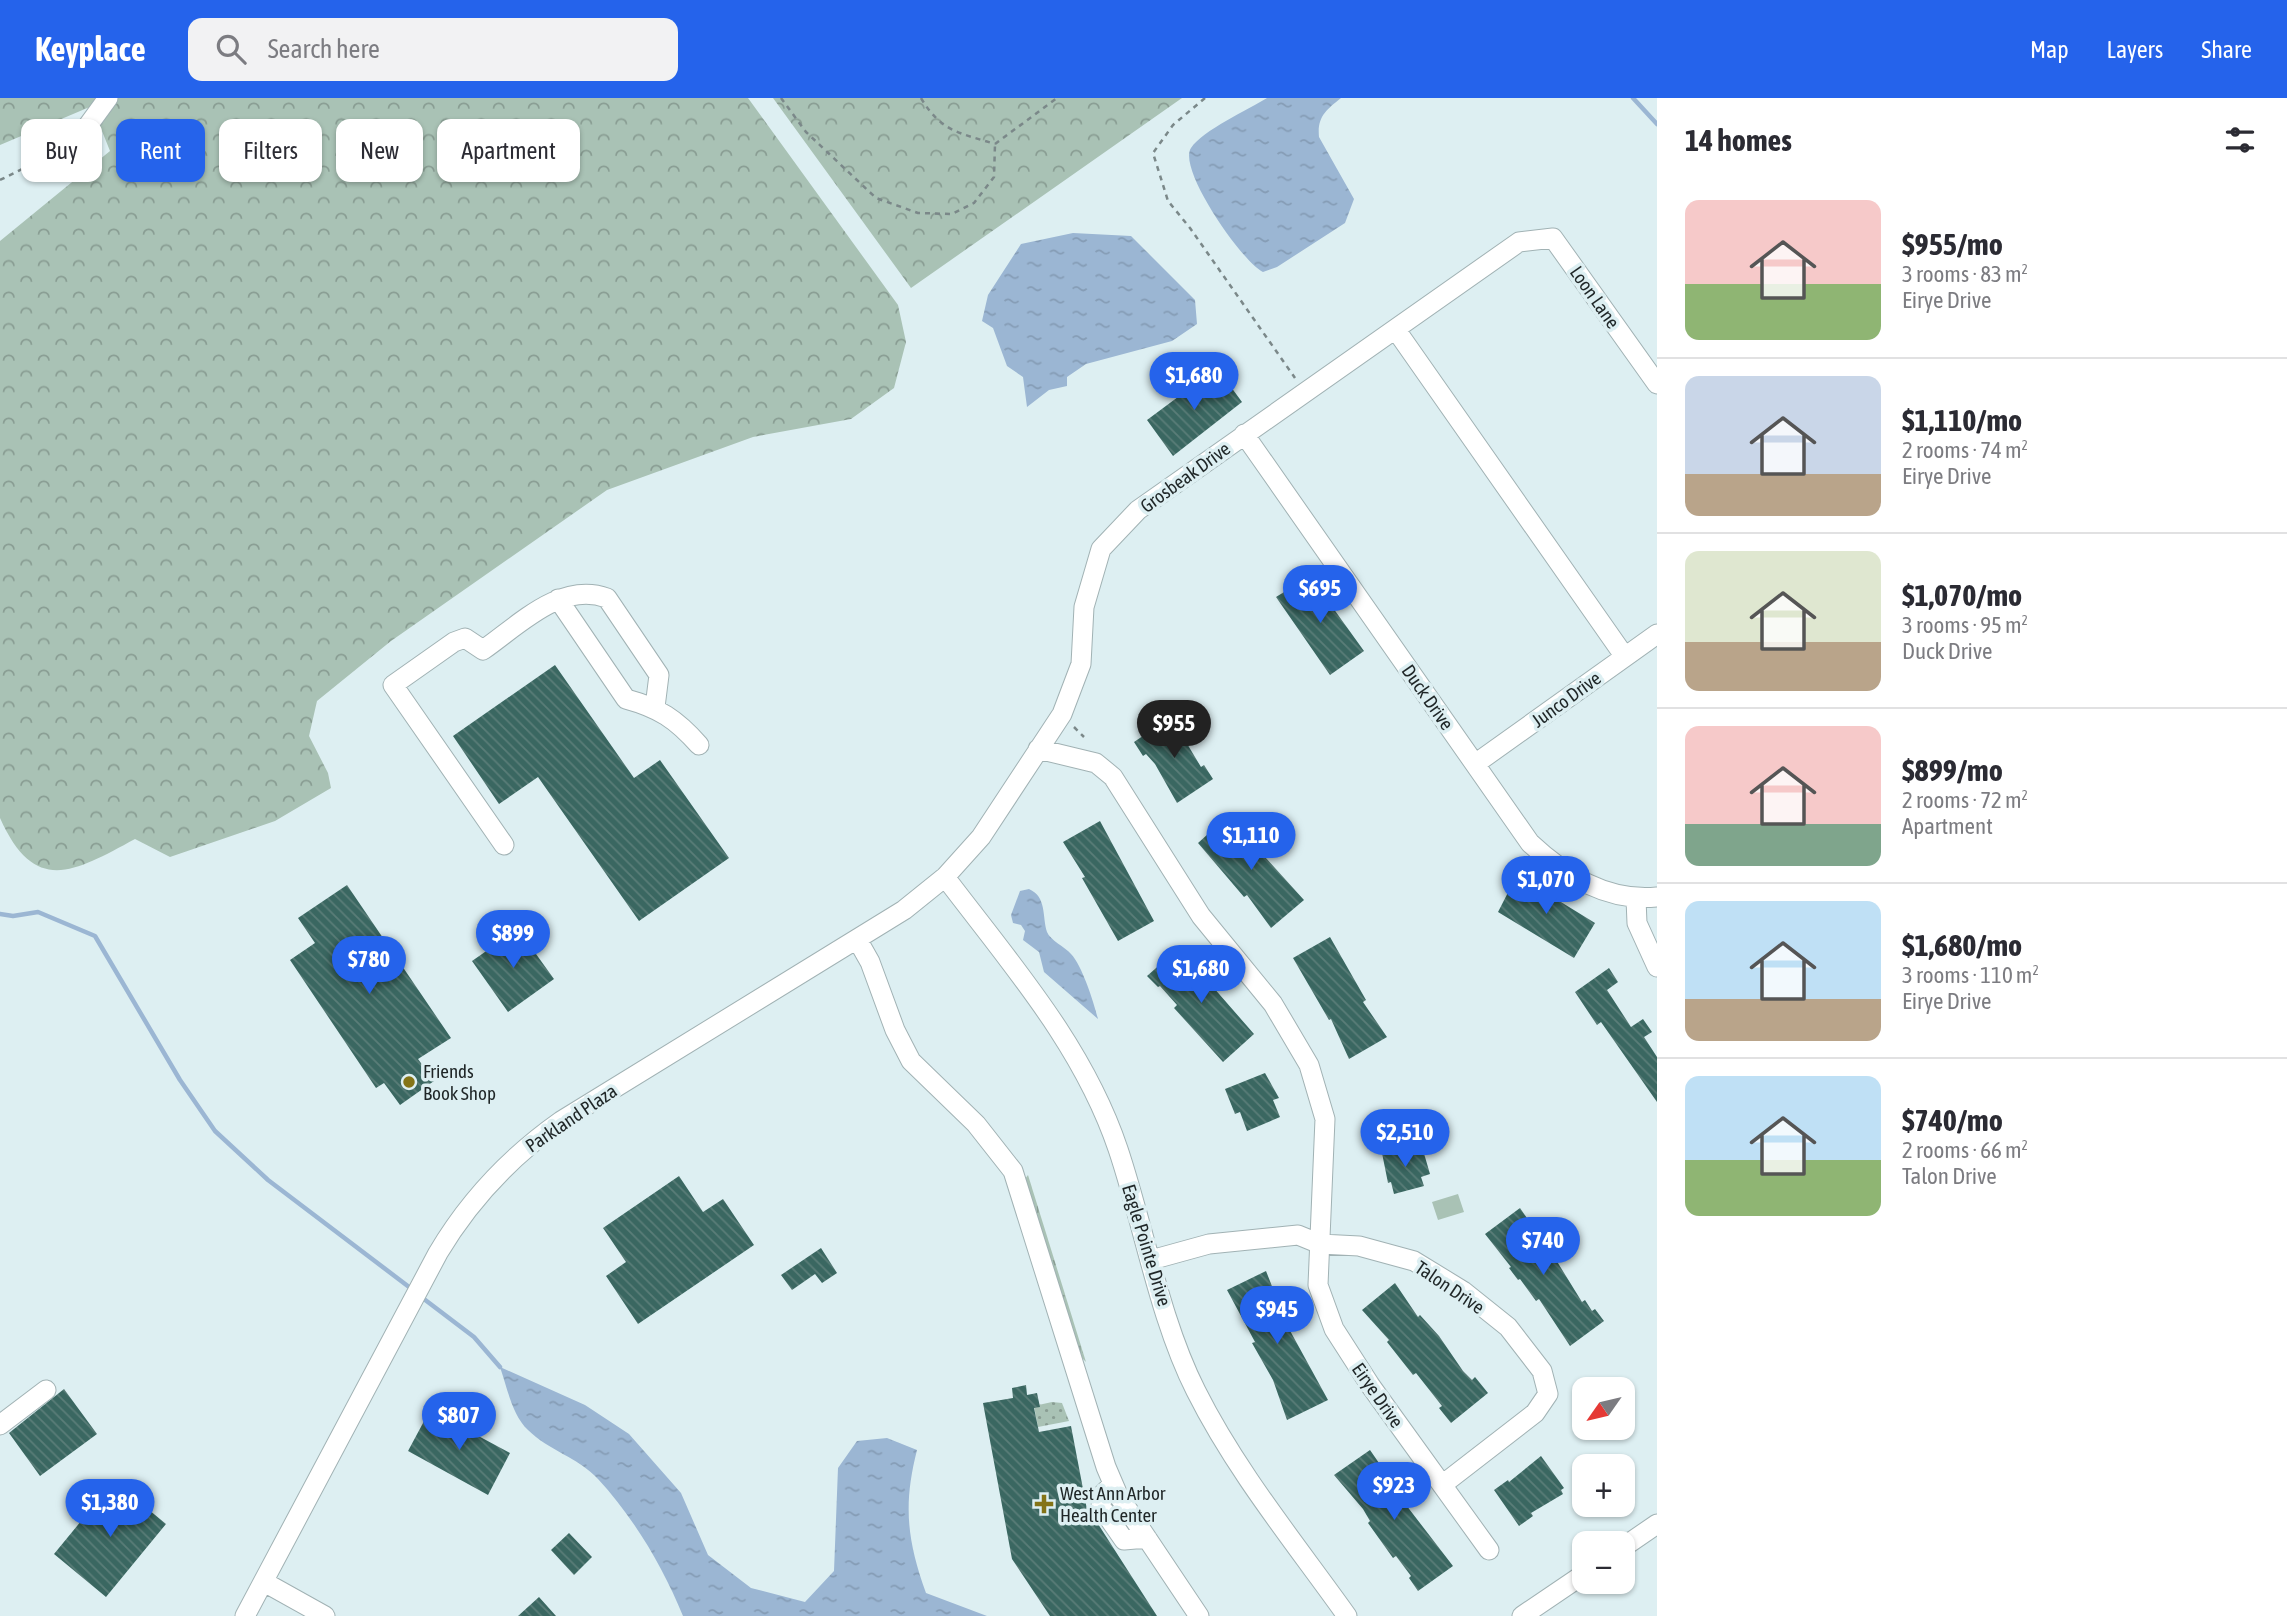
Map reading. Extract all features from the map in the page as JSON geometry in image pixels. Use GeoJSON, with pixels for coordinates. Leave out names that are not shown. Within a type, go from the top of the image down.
{"type":"FeatureCollection","features":[{"type":"Feature","properties":{"kind":"street"},"geometry":{"type":"LineString","coordinates":[[93,119],[108,98]]}},
{"type":"Feature","properties":{"kind":"street","name":"Loon Lane"},"geometry":{"type":"LineString","coordinates":[[1519,242],[1553,239],[1657,384]]}},
{"type":"Feature","properties":{"kind":"street","name":"Grosbeak Drive"},"geometry":{"type":"LineString","coordinates":[[1038,749],[1062,715],[1081,664],[1084,607],[1101,549],[1138,510],[1519,242]]}},
{"type":"Feature","properties":{"kind":"street"},"geometry":{"type":"LineString","coordinates":[[1396,330],[1625,657]]}},
{"type":"Feature","properties":{"kind":"street","name":"Duck Drive"},"geometry":{"type":"LineString","coordinates":[[1244,434],[1530,843],[1547,859],[1575,878],[1636,899],[1657,897]]}},
{"type":"Feature","properties":{"kind":"street"},"geometry":{"type":"LineString","coordinates":[[504,845],[393,685],[465,638],[483,650],[558,599],[577,592],[607,598],[659,675],[655,707]]}},
{"type":"Feature","properties":{"kind":"street"},"geometry":{"type":"LineString","coordinates":[[558,599],[626,699],[655,707],[683,727],[699,745]]}},
{"type":"Feature","properties":{"kind":"street","name":"Junco Drive"},"geometry":{"type":"LineString","coordinates":[[1475,764],[1657,634]]}},
{"type":"Feature","properties":{"kind":"street","name":"Parkland Plaza"},"geometry":{"type":"LineString","coordinates":[[245,1616],[403,1317],[452,1230],[474,1199],[539,1137],[904,910],[945,877],[997,815],[1038,749]]}},
{"type":"Feature","properties":{"kind":"street","name":"Eirye Drive"},"geometry":{"type":"LineString","coordinates":[[1038,749],[1096,762],[1113,777],[1201,916],[1273,1004],[1309,1065],[1325,1119],[1318,1285],[1334,1329],[1489,1550]]}},
{"type":"Feature","properties":{"kind":"street","name":"Eagle Pointe Drive"},"geometry":{"type":"LineString","coordinates":[[945,877],[1063,1033],[1086,1075],[1117,1147],[1172,1332],[1195,1389],[1224,1442],[1347,1616]]}},
{"type":"Feature","properties":{"kind":"street"},"geometry":{"type":"LineString","coordinates":[[1636,899],[1637,923],[1657,967]]}},
{"type":"Feature","properties":{"kind":"street"},"geometry":{"type":"LineString","coordinates":[[857,939],[870,962],[895,1030],[911,1061],[976,1124],[1013,1171],[1113,1485],[1102,1495],[1101,1507],[1124,1539],[1147,1538],[1199,1616]]}},
{"type":"Feature","properties":{"kind":"street","name":"Talon Drive"},"geometry":{"type":"LineString","coordinates":[[1153,1266],[1212,1256],[1228,1245],[1298,1235],[1320,1244],[1359,1245],[1414,1261],[1463,1291],[1507,1327],[1542,1371],[1548,1394],[1535,1413],[1442,1485]]}},
{"type":"Feature","properties":{"kind":"street"},"geometry":{"type":"LineString","coordinates":[[0,1425],[46,1390]]}},
{"type":"Feature","properties":{"kind":"street"},"geometry":{"type":"LineString","coordinates":[[1635,1539],[1657,1524]]}},
{"type":"Feature","properties":{"kind":"street"},"geometry":{"type":"LineString","coordinates":[[264,1582],[325,1616]]}},
{"type":"Feature","properties":{"kind":"street"},"geometry":{"type":"LineString","coordinates":[[1522,1616],[1572,1582]]}},
{"type":"Feature","properties":{"kind":"path"},"geometry":{"type":"LineString","coordinates":[[781,98],[806,132],[876,198],[919,213],[952,214],[974,203],[994,177],[995,144]]}},
{"type":"Feature","properties":{"kind":"path"},"geometry":{"type":"LineString","coordinates":[[921,98],[932,116],[946,129],[995,144]]}},
{"type":"Feature","properties":{"kind":"path"},"geometry":{"type":"LineString","coordinates":[[995,144],[1057,98]]}},
{"type":"Feature","properties":{"kind":"path"},"geometry":{"type":"LineString","coordinates":[[1205,98],[1173,125],[1153,153],[1159,175],[1168,201],[1190,228],[1305,392]]}},
{"type":"Feature","properties":{"kind":"path"},"geometry":{"type":"LineString","coordinates":[[0,180],[21,170]]}},
{"type":"Feature","properties":{"kind":"green space"},"geometry":{"type":"Polygon","coordinates":[[[0,98],[748,98],[898,305],[906,342],[894,388],[851,419],[753,437],[607,490],[391,641],[317,701],[309,736],[328,773],[331,788],[275,821],[170,857],[135,839],[93,861],[75,867],[58,870],[42,868],[27,859],[13,843],[0,818],[0,241],[72,182],[102,182],[102,158],[110,151],[102,131],[102,119],[97,119],[92,106],[61,119],[21,119],[21,136],[0,145],[0,98]]]}},
{"type":"Feature","properties":{"kind":"green space"},"geometry":{"type":"Polygon","coordinates":[[[773,98],[1182,98],[911,288],[773,98]]]}},
{"type":"Feature","properties":{"kind":"green space"},"geometry":{"type":"Polygon","coordinates":[[[1028,1175],[1086,1362],[1081,1357],[1025,1179],[1028,1175]]]}},
{"type":"Feature","properties":{"kind":"green space"},"geometry":{"type":"Polygon","coordinates":[[[1458,1194],[1464,1212],[1438,1220],[1432,1202],[1458,1194]]]}},
{"type":"Feature","properties":{"kind":"green space"},"geometry":{"type":"Polygon","coordinates":[[[1062,1403],[1069,1421],[1038,1427],[1034,1406],[1062,1403]]]}},
{"type":"Feature","properties":{"kind":"water"},"geometry":{"type":"Polygon","coordinates":[[[1267,98],[1341,98],[1324,114],[1319,124],[1319,137],[1354,199],[1345,223],[1277,267],[1263,272],[1241,252],[1214,215],[1202,194],[1189,159],[1191,148],[1205,134],[1267,98]]]}},
{"type":"Feature","properties":{"kind":"water"},"geometry":{"type":"Polygon","coordinates":[[[1073,233],[1131,236],[1195,300],[1197,324],[1172,341],[1086,364],[1067,377],[1067,386],[1049,390],[1027,407],[1023,377],[1007,366],[993,328],[982,321],[988,295],[1021,244],[1073,233]]]}},
{"type":"Feature","properties":{"kind":"water"},"geometry":{"type":"Polygon","coordinates":[[[1029,889],[1039,897],[1047,932],[1075,959],[1091,994],[1098,1019],[1044,972],[1039,952],[1023,940],[1025,931],[1021,925],[1013,923],[1011,915],[1020,891],[1029,889]]]}},
{"type":"Feature","properties":{"kind":"water"},"geometry":{"type":"Polygon","coordinates":[[[500,1367],[585,1405],[629,1434],[681,1493],[708,1555],[751,1588],[805,1602],[834,1571],[838,1468],[857,1441],[887,1438],[917,1450],[910,1488],[909,1522],[926,1593],[987,1616],[683,1616],[646,1544],[611,1494],[582,1465],[536,1437],[522,1424],[500,1367]]]}},
{"type":"Feature","properties":{"kind":"building"},"geometry":{"type":"Polygon","coordinates":[[[1217,368],[1242,402],[1173,456],[1147,420],[1217,368]]]}},
{"type":"Feature","properties":{"kind":"building"},"geometry":{"type":"Polygon","coordinates":[[[1310,576],[1364,651],[1330,675],[1276,597],[1310,576]]]}},
{"type":"Feature","properties":{"kind":"building"},"geometry":{"type":"Polygon","coordinates":[[[555,665],[634,778],[660,760],[729,858],[639,921],[538,777],[499,804],[453,736],[555,665]]]}},
{"type":"Feature","properties":{"kind":"building"},"geometry":{"type":"Polygon","coordinates":[[[1171,717],[1201,767],[1204,765],[1213,779],[1177,803],[1155,764],[1146,754],[1143,756],[1134,742],[1171,717]]]}},
{"type":"Feature","properties":{"kind":"building"},"geometry":{"type":"Polygon","coordinates":[[[1228,816],[1304,900],[1271,928],[1247,895],[1244,897],[1198,843],[1228,816]]]}},
{"type":"Feature","properties":{"kind":"building"},"geometry":{"type":"Polygon","coordinates":[[[1100,821],[1154,921],[1118,941],[1082,878],[1085,877],[1063,842],[1100,821]]]}},
{"type":"Feature","properties":{"kind":"building"},"geometry":{"type":"Polygon","coordinates":[[[1518,873],[1558,895],[1556,899],[1595,923],[1574,958],[1498,912],[1518,873]]]}},
{"type":"Feature","properties":{"kind":"building"},"geometry":{"type":"Polygon","coordinates":[[[347,885],[451,1038],[418,1059],[434,1081],[400,1105],[384,1083],[376,1088],[290,960],[315,943],[298,918],[347,885]]]}},
{"type":"Feature","properties":{"kind":"building"},"geometry":{"type":"Polygon","coordinates":[[[518,929],[554,979],[508,1012],[472,961],[518,929]]]}},
{"type":"Feature","properties":{"kind":"building"},"geometry":{"type":"Polygon","coordinates":[[[1330,937],[1366,1000],[1363,1002],[1387,1037],[1349,1059],[1331,1019],[1329,1020],[1293,958],[1330,937]]]}},
{"type":"Feature","properties":{"kind":"building"},"geometry":{"type":"Polygon","coordinates":[[[1180,947],[1204,981],[1206,979],[1254,1034],[1223,1062],[1174,1008],[1177,1005],[1147,976],[1180,947]]]}},
{"type":"Feature","properties":{"kind":"building"},"geometry":{"type":"Polygon","coordinates":[[[1609,968],[1618,982],[1607,990],[1631,1027],[1643,1019],[1652,1032],[1644,1037],[1657,1057],[1657,1102],[1601,1022],[1597,1025],[1575,992],[1609,968]]]}},
{"type":"Feature","properties":{"kind":"building"},"geometry":{"type":"Polygon","coordinates":[[[1265,1073],[1279,1098],[1273,1100],[1280,1117],[1247,1131],[1240,1112],[1235,1114],[1225,1089],[1265,1073]]]}},
{"type":"Feature","properties":{"kind":"building"},"geometry":{"type":"Polygon","coordinates":[[[1411,1145],[1413,1153],[1423,1150],[1430,1174],[1421,1177],[1424,1186],[1394,1194],[1391,1182],[1388,1183],[1382,1153],[1411,1145]]]}},
{"type":"Feature","properties":{"kind":"building"},"geometry":{"type":"Polygon","coordinates":[[[679,1176],[703,1212],[723,1199],[754,1245],[638,1324],[606,1276],[626,1262],[603,1228],[679,1176]]]}},
{"type":"Feature","properties":{"kind":"building"},"geometry":{"type":"Polygon","coordinates":[[[1520,1208],[1529,1221],[1526,1223],[1553,1255],[1582,1302],[1585,1300],[1592,1311],[1595,1309],[1604,1321],[1570,1346],[1539,1299],[1536,1301],[1520,1279],[1518,1280],[1485,1234],[1520,1208]]]}},
{"type":"Feature","properties":{"kind":"building"},"geometry":{"type":"Polygon","coordinates":[[[821,1248],[837,1273],[822,1283],[815,1274],[792,1290],[781,1275],[821,1248]]]}},
{"type":"Feature","properties":{"kind":"building"},"geometry":{"type":"Polygon","coordinates":[[[1266,1271],[1288,1327],[1328,1400],[1287,1420],[1273,1380],[1227,1290],[1266,1271]]]}},
{"type":"Feature","properties":{"kind":"building"},"geometry":{"type":"Polygon","coordinates":[[[1395,1283],[1418,1317],[1420,1315],[1439,1336],[1463,1371],[1472,1380],[1475,1377],[1488,1393],[1451,1423],[1439,1408],[1442,1406],[1416,1373],[1413,1375],[1387,1342],[1389,1340],[1362,1310],[1395,1283]]]}},
{"type":"Feature","properties":{"kind":"building","name":"West Ann Arbor Health Center"},"geometry":{"type":"Polygon","coordinates":[[[1026,1385],[1027,1395],[1037,1393],[1040,1407],[1034,1408],[1039,1432],[1071,1426],[1088,1515],[1091,1513],[1157,1616],[1050,1616],[1012,1559],[983,1403],[1013,1398],[1012,1388],[1026,1385]]]}},
{"type":"Feature","properties":{"kind":"building"},"geometry":{"type":"Polygon","coordinates":[[[64,1389],[97,1434],[40,1476],[9,1433],[64,1389]]]}},
{"type":"Feature","properties":{"kind":"building"},"geometry":{"type":"Polygon","coordinates":[[[430,1410],[510,1453],[488,1495],[408,1451],[430,1410]]]}},
{"type":"Feature","properties":{"kind":"building"},"geometry":{"type":"Polygon","coordinates":[[[1370,1450],[1379,1463],[1376,1465],[1382,1477],[1400,1503],[1403,1501],[1453,1566],[1418,1591],[1409,1578],[1411,1576],[1396,1556],[1393,1558],[1368,1523],[1370,1521],[1363,1509],[1334,1475],[1370,1450]]]}},
{"type":"Feature","properties":{"kind":"building"},"geometry":{"type":"Polygon","coordinates":[[[1541,1456],[1564,1488],[1561,1490],[1563,1494],[1531,1513],[1533,1516],[1519,1526],[1494,1490],[1508,1480],[1509,1482],[1541,1456]]]}},
{"type":"Feature","properties":{"kind":"building"},"geometry":{"type":"Polygon","coordinates":[[[114,1481],[166,1524],[106,1597],[54,1554],[114,1481]]]}},
{"type":"Feature","properties":{"kind":"building"},"geometry":{"type":"Polygon","coordinates":[[[569,1533],[592,1557],[574,1575],[551,1550],[569,1533]]]}},
{"type":"Feature","properties":{"kind":"building"},"geometry":{"type":"Polygon","coordinates":[[[539,1597],[556,1616],[518,1616],[539,1597]]]}},
{"type":"Feature","properties":{"kind":"waterway"},"geometry":{"type":"LineString","coordinates":[[1633,98],[1657,124]]}},
{"type":"Feature","properties":{"kind":"waterway"},"geometry":{"type":"LineString","coordinates":[[0,914],[13,916],[38,912],[95,936],[180,1080],[215,1131],[268,1180],[413,1290]]}},
{"type":"Feature","properties":{"kind":"waterway"},"geometry":{"type":"LineString","coordinates":[[420,1296],[474,1337],[500,1367]]}},
{"type":"Feature","properties":{"kind":"place","name":"Friends Book Shop"},"geometry":{"type":"Point","coordinates":[409,1082]}},
{"type":"Feature","properties":{"kind":"place","name":"West Ann Arbor Health Center"},"geometry":{"type":"Point","coordinates":[1044,1504]}}]}
